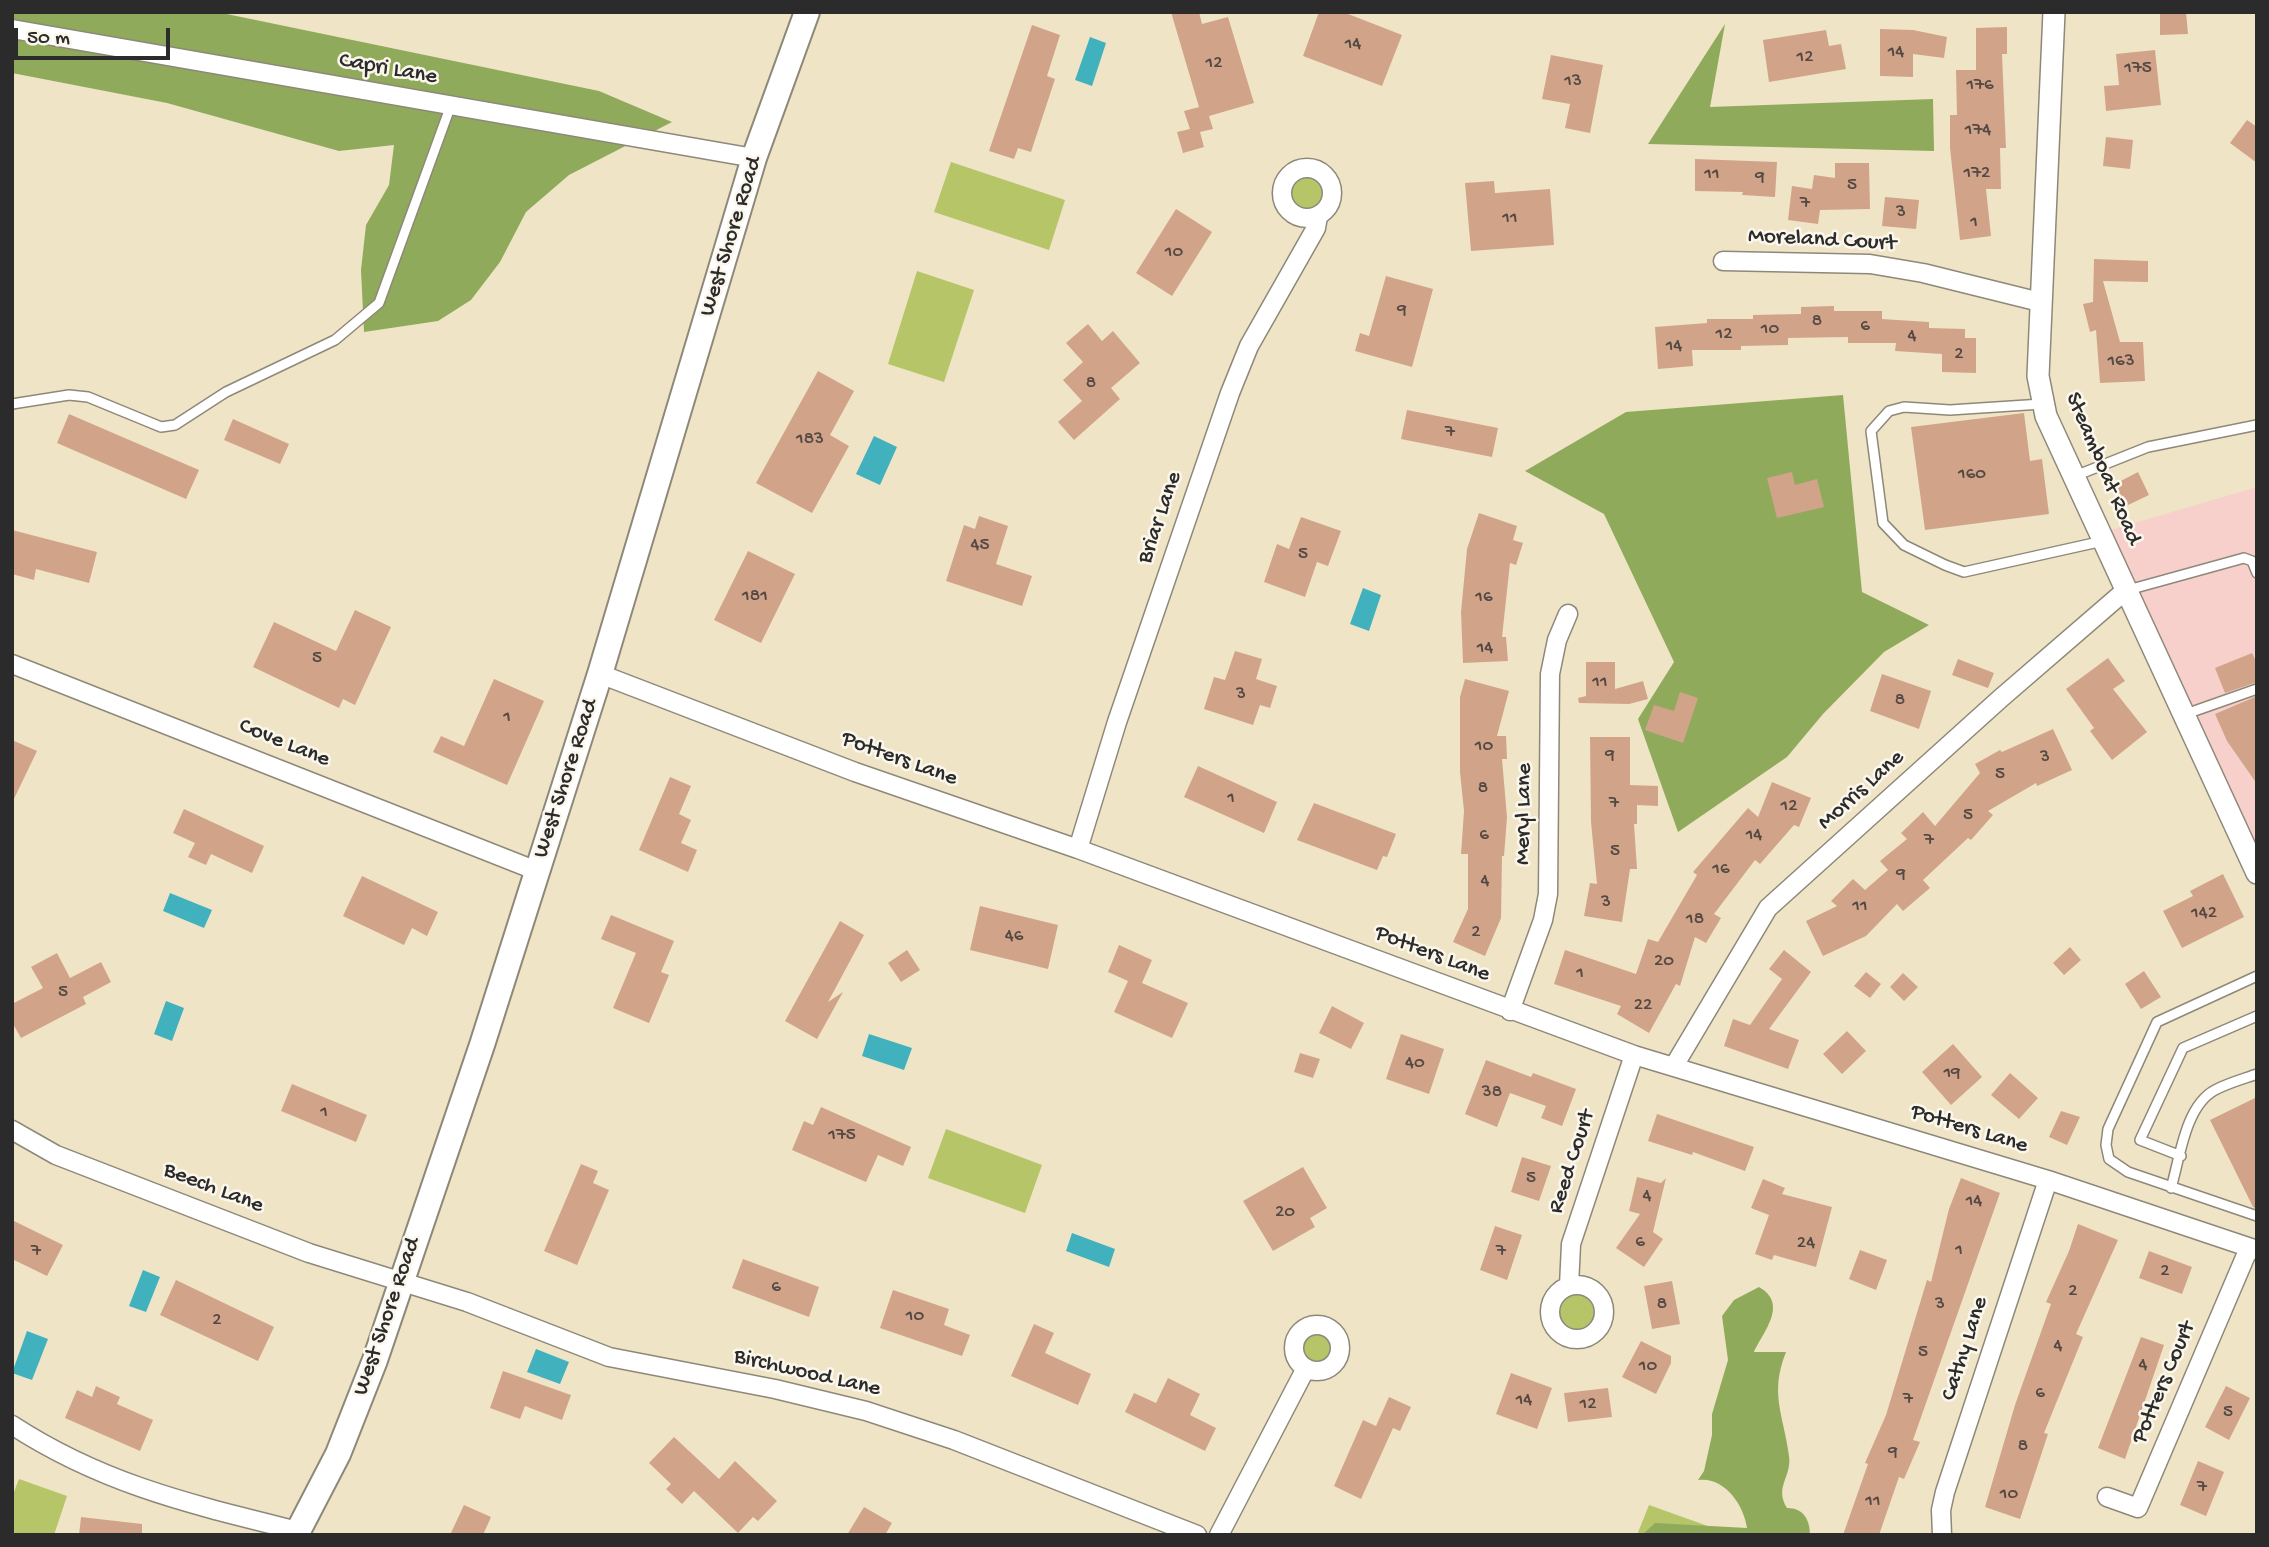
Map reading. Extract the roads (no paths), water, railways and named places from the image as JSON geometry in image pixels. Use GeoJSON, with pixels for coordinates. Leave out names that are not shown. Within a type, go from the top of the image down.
{"type":"FeatureCollection","features":[{"type":"Feature","properties":{"kind":"main road","name":"West Shore Road"},"geometry":{"type":"LineString","coordinates":[[297,1533],[347,1433],[482,1045],[600,674],[754,158],[807,12]]}},
{"type":"Feature","properties":{"kind":"street","name":"Steamboat Road"},"geometry":{"type":"LineString","coordinates":[[2054,12],[2040,302],[2038,376],[2043,404],[2103,541],[2257,873]]}},
{"type":"Feature","properties":{"kind":"street","name":"Capri Lane"},"geometry":{"type":"LineString","coordinates":[[12,29],[754,158]]}},
{"type":"Feature","properties":{"kind":"street","name":"Briar Lane"},"geometry":{"type":"LineString","coordinates":[[1079,849],[1117,722],[1230,393],[1249,346],[1316,228],[1318,216]]}},
{"type":"Feature","properties":{"kind":"street","name":"Moreland Court"},"geometry":{"type":"LineString","coordinates":[[1723,261],[1870,264],[1923,273],[2040,302]]}},
{"type":"Feature","properties":{"kind":"street","name":"Morris Lane"},"geometry":{"type":"LineString","coordinates":[[1674,1066],[1768,908],[2001,698],[2126,590]]}},
{"type":"Feature","properties":{"kind":"street","name":"Meryl Lane"},"geometry":{"type":"LineString","coordinates":[[1510,1011],[1543,920],[1548,894],[1550,674],[1557,640],[1568,614]]}},
{"type":"Feature","properties":{"kind":"street","name":"Cove Lane"},"geometry":{"type":"LineString","coordinates":[[12,664],[537,871]]}},
{"type":"Feature","properties":{"kind":"street","name":"Potters Lane"},"geometry":{"type":"LineString","coordinates":[[600,674],[865,775],[1079,849],[1634,1055],[2048,1180],[2253,1249]]}},
{"type":"Feature","properties":{"kind":"street","name":"Reed Court"},"geometry":{"type":"LineString","coordinates":[[1569,1286],[1571,1244],[1634,1055]]}},
{"type":"Feature","properties":{"kind":"street","name":"Beech Lane"},"geometry":{"type":"LineString","coordinates":[[12,1130],[56,1155],[309,1253],[401,1282]]}},
{"type":"Feature","properties":{"kind":"street","name":"Cathy Lane"},"geometry":{"type":"LineString","coordinates":[[1942,1535],[1941,1510],[1945,1492],[2048,1180]]}},
{"type":"Feature","properties":{"kind":"street","name":"Potters Court"},"geometry":{"type":"LineString","coordinates":[[2106,1497],[2138,1508],[2253,1249]]}},
{"type":"Feature","properties":{"kind":"street","name":"Birchwood Lane"},"geometry":{"type":"LineString","coordinates":[[401,1282],[467,1302],[609,1357],[775,1389],[866,1411],[954,1440],[1196,1535]]}},
{"type":"Feature","properties":{"kind":"street"},"geometry":{"type":"LineString","coordinates":[[1219,1535],[1306,1368]]}},
{"type":"Feature","properties":{"kind":"street"},"geometry":{"type":"LineString","coordinates":[[12,1425],[40,1443],[115,1479],[164,1497],[297,1533]]}},
{"type":"Feature","properties":{"kind":"lane"},"geometry":{"type":"LineString","coordinates":[[12,404],[69,395],[88,397],[161,427],[174,425],[226,392],[335,340],[379,303],[451,106]]}},
{"type":"Feature","properties":{"kind":"lane"},"geometry":{"type":"LineString","coordinates":[[2043,404],[1950,410],[1904,407],[1889,411],[1871,431],[1883,523],[1904,545],[1964,572],[2103,541]]}},
{"type":"Feature","properties":{"kind":"lane"},"geometry":{"type":"LineString","coordinates":[[2074,477],[2148,447],[2257,425]]}},
{"type":"Feature","properties":{"kind":"lane"},"geometry":{"type":"LineString","coordinates":[[2126,590],[2244,558],[2252,561],[2257,573]]}},
{"type":"Feature","properties":{"kind":"lane"},"geometry":{"type":"LineString","coordinates":[[2183,715],[2257,689]]}},
{"type":"Feature","properties":{"kind":"lane"},"geometry":{"type":"LineString","coordinates":[[2257,975],[2157,1022],[2108,1129],[2106,1144],[2109,1159],[2128,1172],[2257,1216]]}},
{"type":"Feature","properties":{"kind":"lane"},"geometry":{"type":"LineString","coordinates":[[2181,1156],[2140,1140],[2183,1048],[2257,1016]]}},
{"type":"Feature","properties":{"kind":"lane"},"geometry":{"type":"LineString","coordinates":[[2171,1188],[2201,1101],[2215,1090],[2257,1074]]}},
{"type":"Feature","properties":{"kind":"water"},"geometry":{"type":"Polygon","coordinates":[[[1090,37],[1106,43],[1092,86],[1075,80],[1090,37]]]}},
{"type":"Feature","properties":{"kind":"water"},"geometry":{"type":"Polygon","coordinates":[[[874,436],[897,447],[880,485],[856,474],[874,436]]]}},
{"type":"Feature","properties":{"kind":"water"},"geometry":{"type":"Polygon","coordinates":[[[1363,588],[1381,595],[1369,631],[1350,624],[1363,588]]]}},
{"type":"Feature","properties":{"kind":"water"},"geometry":{"type":"Polygon","coordinates":[[[170,893],[212,910],[204,928],[163,911],[170,893]]]}},
{"type":"Feature","properties":{"kind":"water"},"geometry":{"type":"Polygon","coordinates":[[[166,1001],[184,1008],[172,1041],[154,1034],[166,1001]]]}},
{"type":"Feature","properties":{"kind":"water"},"geometry":{"type":"Polygon","coordinates":[[[869,1034],[912,1048],[904,1070],[862,1056],[869,1034]]]}},
{"type":"Feature","properties":{"kind":"water"},"geometry":{"type":"Polygon","coordinates":[[[1072,1233],[1115,1249],[1109,1267],[1066,1251],[1072,1233]]]}},
{"type":"Feature","properties":{"kind":"water"},"geometry":{"type":"Polygon","coordinates":[[[143,1270],[160,1277],[146,1312],[129,1306],[143,1270]]]}},
{"type":"Feature","properties":{"kind":"water"},"geometry":{"type":"Polygon","coordinates":[[[27,1331],[48,1339],[32,1380],[12,1373],[27,1331]]]}},
{"type":"Feature","properties":{"kind":"water"},"geometry":{"type":"Polygon","coordinates":[[[536,1349],[569,1362],[560,1384],[527,1372],[536,1349]]]}}]}
